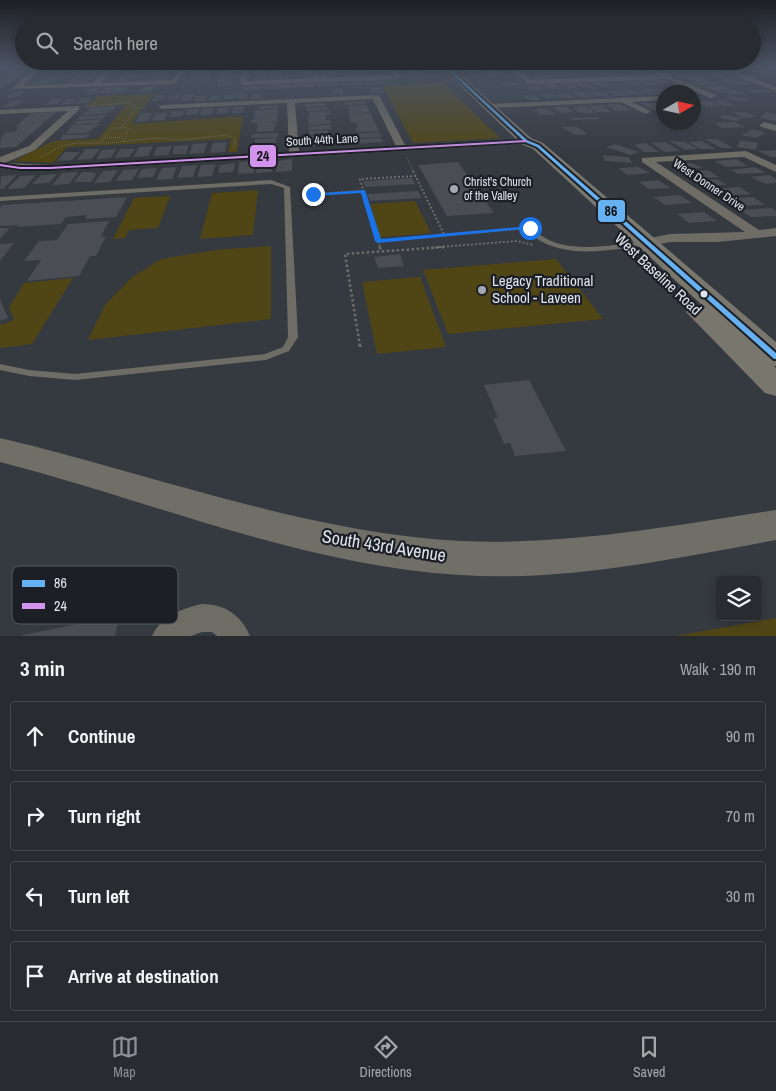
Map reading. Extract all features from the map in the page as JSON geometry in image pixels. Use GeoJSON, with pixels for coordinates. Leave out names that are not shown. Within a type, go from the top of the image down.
{"type":"FeatureCollection","features":[{"type":"Feature","properties":{"kind":"main road","name":"West Baseline Road"},"geometry":{"type":"LineString","coordinates":[[478,97],[526,141],[523,147],[637,244],[776,357]]}},
{"type":"Feature","properties":{"kind":"main road","name":"West Baseline Road"},"geometry":{"type":"LineString","coordinates":[[637,244],[776,385]]}},
{"type":"Feature","properties":{"kind":"street"},"geometry":{"type":"LineString","coordinates":[[24,111],[42,97]]}},
{"type":"Feature","properties":{"kind":"street"},"geometry":{"type":"LineString","coordinates":[[162,107],[376,97],[404,151]]}},
{"type":"Feature","properties":{"kind":"street"},"geometry":{"type":"LineString","coordinates":[[488,106],[656,98]]}},
{"type":"Feature","properties":{"kind":"street"},"geometry":{"type":"LineString","coordinates":[[623,100],[646,112]]}},
{"type":"Feature","properties":{"kind":"street"},"geometry":{"type":"LineString","coordinates":[[291,101],[294,154]]}},
{"type":"Feature","properties":{"kind":"street"},"geometry":{"type":"LineString","coordinates":[[0,112],[78,108]]}},
{"type":"Feature","properties":{"kind":"street"},"geometry":{"type":"LineString","coordinates":[[0,163],[32,148],[78,108]]}},
{"type":"Feature","properties":{"kind":"street"},"geometry":{"type":"LineString","coordinates":[[764,125],[776,128]]}},
{"type":"Feature","properties":{"kind":"street","name":"South 44th Lane"},"geometry":{"type":"LineString","coordinates":[[0,163],[20,168],[50,168],[294,154],[404,151],[526,141]]}},
{"type":"Feature","properties":{"kind":"street","name":"West Donner Drive"},"geometry":{"type":"LineString","coordinates":[[757,234],[646,160],[746,154],[776,170]]}},
{"type":"Feature","properties":{"kind":"street"},"geometry":{"type":"LineString","coordinates":[[637,244],[702,242],[709,238],[776,232]]}},
{"type":"Feature","properties":{"kind":"street","name":"South 43rd Avenue"},"geometry":{"type":"LineString","coordinates":[[0,450],[162,496],[343,543],[438,556],[546,559],[606,553],[776,525]]}},
{"type":"Feature","properties":{"kind":"street"},"geometry":{"type":"LineString","coordinates":[[167,636],[180,625],[192,619],[206,617],[218,619],[228,625],[235,636]]}},
{"type":"Feature","properties":{"kind":"lane"},"geometry":{"type":"LineString","coordinates":[[0,199],[270,182],[283,184],[287,187],[293,337],[286,349],[266,357],[75,377],[28,373],[0,366]]}},
{"type":"Feature","properties":{"kind":"lane"},"geometry":{"type":"LineString","coordinates":[[536,235],[541,240],[572,249],[637,244]]}},
{"type":"Feature","properties":{"kind":"path"},"geometry":{"type":"LineString","coordinates":[[78,108],[126,103],[137,105],[136,108]]}},
{"type":"Feature","properties":{"kind":"path"},"geometry":{"type":"LineString","coordinates":[[122,128],[136,108],[146,107]]}},
{"type":"Feature","properties":{"kind":"path"},"geometry":{"type":"LineString","coordinates":[[100,143],[112,128],[129,128],[123,142]]}},
{"type":"Feature","properties":{"kind":"path"},"geometry":{"type":"LineString","coordinates":[[35,159],[62,146],[77,143],[123,142],[142,139],[192,139],[226,135],[236,139],[232,154]]}},
{"type":"Feature","properties":{"kind":"path"},"geometry":{"type":"LineString","coordinates":[[105,138],[124,137]]}},
{"type":"Feature","properties":{"kind":"path"},"geometry":{"type":"LineString","coordinates":[[404,151],[445,236]]}},
{"type":"Feature","properties":{"kind":"path"},"geometry":{"type":"LineString","coordinates":[[381,251],[360,180],[416,176]]}},
{"type":"Feature","properties":{"kind":"path"},"geometry":{"type":"LineString","coordinates":[[313,194],[363,191]]}},
{"type":"Feature","properties":{"kind":"path"},"geometry":{"type":"LineString","coordinates":[[378,241],[530,228]]}},
{"type":"Feature","properties":{"kind":"path"},"geometry":{"type":"LineString","coordinates":[[360,347],[345,254],[517,241],[536,246]]}},
{"type":"Feature","properties":{"kind":"shaded area"},"geometry":{"type":"Polygon","coordinates":[[[96,97],[152,97],[131,124],[243,116],[237,152],[228,152],[231,139],[67,147],[53,163],[14,161],[53,141],[98,139],[126,105],[85,107],[96,97]]]}},
{"type":"Feature","properties":{"kind":"shaded area"},"geometry":{"type":"Polygon","coordinates":[[[389,97],[457,97],[500,138],[413,143],[389,97]]]}},
{"type":"Feature","properties":{"kind":"shaded area"},"geometry":{"type":"Polygon","coordinates":[[[258,190],[253,235],[200,239],[212,193],[258,190]]]}},
{"type":"Feature","properties":{"kind":"shaded area"},"geometry":{"type":"Polygon","coordinates":[[[170,196],[158,228],[129,230],[125,238],[113,239],[134,198],[170,196]]]}},
{"type":"Feature","properties":{"kind":"shaded area"},"geometry":{"type":"Polygon","coordinates":[[[415,201],[431,233],[380,237],[370,204],[415,201]]]}},
{"type":"Feature","properties":{"kind":"shaded area"},"geometry":{"type":"Polygon","coordinates":[[[271,246],[271,319],[88,340],[105,305],[131,278],[161,259],[215,250],[271,246]]]}},
{"type":"Feature","properties":{"kind":"shaded area"},"geometry":{"type":"Polygon","coordinates":[[[556,259],[603,319],[448,334],[423,270],[556,259]]]}},
{"type":"Feature","properties":{"kind":"shaded area"},"geometry":{"type":"Polygon","coordinates":[[[420,277],[446,347],[377,354],[362,282],[420,277]]]}},
{"type":"Feature","properties":{"kind":"shaded area"},"geometry":{"type":"Polygon","coordinates":[[[73,278],[32,344],[0,348],[0,325],[14,320],[9,307],[24,283],[73,278]]]}},
{"type":"Feature","properties":{"kind":"shaded area"},"geometry":{"type":"Polygon","coordinates":[[[776,618],[776,636],[675,636],[761,621],[776,618]]]}},
{"type":"Feature","properties":{"kind":"building"},"geometry":{"type":"Polygon","coordinates":[[[154,97],[165,97],[163,100],[152,101],[154,97]]]}},
{"type":"Feature","properties":{"kind":"building"},"geometry":{"type":"Polygon","coordinates":[[[169,97],[179,97],[178,99],[167,100],[169,97]]]}},
{"type":"Feature","properties":{"kind":"building"},"geometry":{"type":"Polygon","coordinates":[[[182,97],[193,97],[191,100],[180,101],[182,97]]]}},
{"type":"Feature","properties":{"kind":"building"},"geometry":{"type":"Polygon","coordinates":[[[196,97],[207,97],[205,101],[194,101],[196,97]]]}},
{"type":"Feature","properties":{"kind":"building"},"geometry":{"type":"Polygon","coordinates":[[[210,97],[220,97],[219,100],[208,101],[210,97]]]}},
{"type":"Feature","properties":{"kind":"building"},"geometry":{"type":"Polygon","coordinates":[[[224,97],[234,97],[234,99],[223,100],[224,97]]]}},
{"type":"Feature","properties":{"kind":"building"},"geometry":{"type":"Polygon","coordinates":[[[237,97],[248,97],[247,99],[236,99],[237,97]]]}},
{"type":"Feature","properties":{"kind":"building"},"geometry":{"type":"Polygon","coordinates":[[[251,97],[261,97],[261,99],[251,99],[251,97]]]}},
{"type":"Feature","properties":{"kind":"building"},"geometry":{"type":"Polygon","coordinates":[[[523,97],[537,97],[542,100],[528,100],[523,97]]]}},
{"type":"Feature","properties":{"kind":"building"},"geometry":{"type":"Polygon","coordinates":[[[543,97],[559,97],[547,99],[543,97]]]}},
{"type":"Feature","properties":{"kind":"building"},"geometry":{"type":"Polygon","coordinates":[[[560,97],[576,98],[562,98],[560,97]]]}},
{"type":"Feature","properties":{"kind":"building"},"geometry":{"type":"Polygon","coordinates":[[[736,97],[749,99],[747,102],[726,99],[736,97]]]}},
{"type":"Feature","properties":{"kind":"building"},"geometry":{"type":"Polygon","coordinates":[[[64,98],[57,104],[45,105],[53,99],[64,98]]]}},
{"type":"Feature","properties":{"kind":"building"},"geometry":{"type":"Polygon","coordinates":[[[81,98],[92,98],[87,103],[75,104],[81,98]]]}},
{"type":"Feature","properties":{"kind":"building"},"geometry":{"type":"Polygon","coordinates":[[[66,99],[77,99],[71,104],[60,105],[66,99]]]}},
{"type":"Feature","properties":{"kind":"building"},"geometry":{"type":"Polygon","coordinates":[[[23,100],[14,107],[2,107],[11,101],[23,100]]]}},
{"type":"Feature","properties":{"kind":"building"},"geometry":{"type":"Polygon","coordinates":[[[723,100],[737,106],[723,106],[712,101],[723,100]]]}},
{"type":"Feature","properties":{"kind":"building"},"geometry":{"type":"Polygon","coordinates":[[[365,101],[367,104],[346,105],[345,102],[365,101]]]}},
{"type":"Feature","properties":{"kind":"building"},"geometry":{"type":"Polygon","coordinates":[[[701,101],[709,101],[719,105],[707,107],[701,104],[701,101]]]}},
{"type":"Feature","properties":{"kind":"building"},"geometry":{"type":"Polygon","coordinates":[[[325,103],[326,106],[305,107],[305,104],[325,103]]]}},
{"type":"Feature","properties":{"kind":"building"},"geometry":{"type":"Polygon","coordinates":[[[640,103],[655,103],[656,110],[640,103]]]}},
{"type":"Feature","properties":{"kind":"building"},"geometry":{"type":"Polygon","coordinates":[[[277,105],[278,108],[259,109],[259,106],[277,105]]]}},
{"type":"Feature","properties":{"kind":"building"},"geometry":{"type":"Polygon","coordinates":[[[366,105],[370,112],[349,114],[349,106],[366,105]]]}},
{"type":"Feature","properties":{"kind":"building"},"geometry":{"type":"Polygon","coordinates":[[[602,105],[612,112],[597,112],[587,106],[602,105]]]}},
{"type":"Feature","properties":{"kind":"building"},"geometry":{"type":"Polygon","coordinates":[[[606,105],[621,105],[631,110],[616,111],[606,105]]]}},
{"type":"Feature","properties":{"kind":"building"},"geometry":{"type":"Polygon","coordinates":[[[117,106],[114,110],[102,110],[110,111],[107,114],[82,115],[91,107],[117,106]]]}},
{"type":"Feature","properties":{"kind":"building"},"geometry":{"type":"Polygon","coordinates":[[[577,106],[585,106],[596,113],[580,113],[572,108],[579,107],[577,106]]]}},
{"type":"Feature","properties":{"kind":"building"},"geometry":{"type":"Polygon","coordinates":[[[229,107],[228,113],[216,114],[218,108],[229,107]]]}},
{"type":"Feature","properties":{"kind":"building"},"geometry":{"type":"Polygon","coordinates":[[[233,107],[244,107],[243,113],[232,113],[233,107]]]}},
{"type":"Feature","properties":{"kind":"building"},"geometry":{"type":"Polygon","coordinates":[[[327,107],[328,110],[307,111],[306,108],[327,107]]]}},
{"type":"Feature","properties":{"kind":"building"},"geometry":{"type":"Polygon","coordinates":[[[553,107],[567,107],[574,112],[561,114],[553,107]]]}},
{"type":"Feature","properties":{"kind":"building"},"geometry":{"type":"Polygon","coordinates":[[[203,108],[214,108],[212,114],[200,115],[203,108]]]}},
{"type":"Feature","properties":{"kind":"building"},"geometry":{"type":"Polygon","coordinates":[[[537,108],[547,108],[556,114],[540,115],[534,110],[539,110],[537,108]]]}},
{"type":"Feature","properties":{"kind":"building"},"geometry":{"type":"Polygon","coordinates":[[[188,109],[200,109],[198,114],[185,115],[188,109]]]}},
{"type":"Feature","properties":{"kind":"building"},"geometry":{"type":"Polygon","coordinates":[[[277,109],[277,113],[254,114],[255,110],[277,109]]]}},
{"type":"Feature","properties":{"kind":"building"},"geometry":{"type":"Polygon","coordinates":[[[172,111],[184,111],[182,116],[169,117],[172,111]]]}},
{"type":"Feature","properties":{"kind":"building"},"geometry":{"type":"Polygon","coordinates":[[[330,111],[331,115],[325,115],[326,120],[330,120],[331,124],[309,125],[307,117],[310,116],[309,112],[330,111]]]}},
{"type":"Feature","properties":{"kind":"building"},"geometry":{"type":"Polygon","coordinates":[[[56,112],[16,147],[0,148],[1,137],[7,132],[14,132],[20,127],[15,127],[32,113],[56,112]]]}},
{"type":"Feature","properties":{"kind":"building"},"geometry":{"type":"Polygon","coordinates":[[[732,112],[746,112],[756,117],[743,118],[732,112]]]}},
{"type":"Feature","properties":{"kind":"building"},"geometry":{"type":"Polygon","coordinates":[[[766,112],[776,114],[776,121],[760,118],[766,112]]]}},
{"type":"Feature","properties":{"kind":"building"},"geometry":{"type":"Polygon","coordinates":[[[141,113],[153,113],[148,121],[135,122],[141,113]]]}},
{"type":"Feature","properties":{"kind":"building"},"geometry":{"type":"Polygon","coordinates":[[[156,113],[168,113],[164,120],[151,121],[156,113]]]}},
{"type":"Feature","properties":{"kind":"building"},"geometry":{"type":"Polygon","coordinates":[[[277,113],[277,122],[264,122],[277,123],[273,131],[256,132],[258,123],[251,123],[252,119],[268,118],[254,118],[255,114],[277,113]]]}},
{"type":"Feature","properties":{"kind":"building"},"geometry":{"type":"Polygon","coordinates":[[[371,113],[374,122],[351,123],[349,114],[371,113]]]}},
{"type":"Feature","properties":{"kind":"building"},"geometry":{"type":"Polygon","coordinates":[[[106,115],[104,118],[77,120],[80,116],[106,115]]]}},
{"type":"Feature","properties":{"kind":"building"},"geometry":{"type":"Polygon","coordinates":[[[724,115],[741,118],[737,121],[719,118],[724,115]]]}},
{"type":"Feature","properties":{"kind":"building"},"geometry":{"type":"Polygon","coordinates":[[[597,117],[600,119],[574,120],[571,118],[597,117]]]}},
{"type":"Feature","properties":{"kind":"building"},"geometry":{"type":"Polygon","coordinates":[[[102,119],[98,123],[73,124],[77,121],[102,119]]]}},
{"type":"Feature","properties":{"kind":"building"},"geometry":{"type":"Polygon","coordinates":[[[375,122],[379,131],[357,132],[355,128],[363,127],[358,127],[356,123],[375,122]]]}},
{"type":"Feature","properties":{"kind":"building"},"geometry":{"type":"Polygon","coordinates":[[[735,122],[745,127],[722,128],[714,123],[735,122]]]}},
{"type":"Feature","properties":{"kind":"building"},"geometry":{"type":"Polygon","coordinates":[[[100,124],[87,133],[66,134],[72,125],[100,124]]]}},
{"type":"Feature","properties":{"kind":"building"},"geometry":{"type":"Polygon","coordinates":[[[331,125],[332,129],[309,130],[308,126],[331,125]]]}},
{"type":"Feature","properties":{"kind":"building"},"geometry":{"type":"Polygon","coordinates":[[[562,127],[577,127],[588,134],[575,135],[562,127]]]}},
{"type":"Feature","properties":{"kind":"building"},"geometry":{"type":"Polygon","coordinates":[[[753,129],[766,133],[755,138],[741,135],[753,129]]]}},
{"type":"Feature","properties":{"kind":"building"},"geometry":{"type":"Polygon","coordinates":[[[328,130],[329,134],[309,135],[309,131],[328,130]]]}},
{"type":"Feature","properties":{"kind":"building"},"geometry":{"type":"Polygon","coordinates":[[[379,132],[381,137],[358,138],[356,134],[379,132]]]}},
{"type":"Feature","properties":{"kind":"building"},"geometry":{"type":"Polygon","coordinates":[[[278,133],[278,137],[251,138],[252,134],[278,133]]]}},
{"type":"Feature","properties":{"kind":"building"},"geometry":{"type":"Polygon","coordinates":[[[90,134],[86,138],[59,140],[63,135],[90,134]]]}},
{"type":"Feature","properties":{"kind":"building"},"geometry":{"type":"Polygon","coordinates":[[[333,135],[337,145],[313,146],[309,136],[333,135]]]}},
{"type":"Feature","properties":{"kind":"building"},"geometry":{"type":"Polygon","coordinates":[[[276,138],[276,143],[255,144],[255,139],[276,138]]]}},
{"type":"Feature","properties":{"kind":"building"},"geometry":{"type":"Polygon","coordinates":[[[381,138],[384,142],[355,144],[354,139],[381,138]]]}},
{"type":"Feature","properties":{"kind":"building"},"geometry":{"type":"Polygon","coordinates":[[[705,139],[717,139],[734,148],[721,148],[705,139]]]}},
{"type":"Feature","properties":{"kind":"building"},"geometry":{"type":"Polygon","coordinates":[[[740,140],[758,143],[756,150],[737,147],[740,140]]]}},
{"type":"Feature","properties":{"kind":"building"},"geometry":{"type":"Polygon","coordinates":[[[670,141],[685,142],[698,149],[685,150],[670,141]]]}},
{"type":"Feature","properties":{"kind":"building"},"geometry":{"type":"Polygon","coordinates":[[[701,141],[716,149],[701,149],[688,142],[701,141]]]}},
{"type":"Feature","properties":{"kind":"building"},"geometry":{"type":"Polygon","coordinates":[[[227,142],[225,152],[210,153],[213,143],[227,142]]]}},
{"type":"Feature","properties":{"kind":"building"},"geometry":{"type":"Polygon","coordinates":[[[665,142],[680,151],[665,152],[651,143],[665,142]]]}},
{"type":"Feature","properties":{"kind":"building"},"geometry":{"type":"Polygon","coordinates":[[[207,143],[204,153],[189,154],[193,144],[207,143]]]}},
{"type":"Feature","properties":{"kind":"building"},"geometry":{"type":"Polygon","coordinates":[[[646,143],[659,152],[644,152],[634,145],[646,143]]]}},
{"type":"Feature","properties":{"kind":"building"},"geometry":{"type":"Polygon","coordinates":[[[277,144],[277,148],[251,150],[251,145],[277,144]]]}},
{"type":"Feature","properties":{"kind":"building"},"geometry":{"type":"Polygon","coordinates":[[[615,144],[639,152],[630,155],[606,147],[615,144]]]}},
{"type":"Feature","properties":{"kind":"building"},"geometry":{"type":"Polygon","coordinates":[[[189,145],[186,154],[172,154],[175,146],[189,145]]]}},
{"type":"Feature","properties":{"kind":"building"},"geometry":{"type":"Polygon","coordinates":[[[153,146],[148,156],[133,157],[139,147],[153,146]]]}},
{"type":"Feature","properties":{"kind":"building"},"geometry":{"type":"Polygon","coordinates":[[[172,146],[168,155],[153,156],[157,147],[172,146]]]}},
{"type":"Feature","properties":{"kind":"building"},"geometry":{"type":"Polygon","coordinates":[[[85,149],[100,149],[92,159],[77,160],[85,149]]]}},
{"type":"Feature","properties":{"kind":"building"},"geometry":{"type":"Polygon","coordinates":[[[116,149],[111,158],[96,159],[102,150],[116,149]]]}},
{"type":"Feature","properties":{"kind":"building"},"geometry":{"type":"Polygon","coordinates":[[[120,149],[135,149],[129,157],[115,158],[120,149]]]}},
{"type":"Feature","properties":{"kind":"building"},"geometry":{"type":"Polygon","coordinates":[[[776,150],[776,157],[771,157],[758,151],[776,150]]]}},
{"type":"Feature","properties":{"kind":"building"},"geometry":{"type":"Polygon","coordinates":[[[65,152],[80,152],[72,160],[57,161],[65,152]]]}},
{"type":"Feature","properties":{"kind":"building"},"geometry":{"type":"Polygon","coordinates":[[[603,155],[629,157],[632,163],[605,161],[603,155]]]}},
{"type":"Feature","properties":{"kind":"building"},"geometry":{"type":"Polygon","coordinates":[[[292,159],[292,171],[276,172],[277,161],[292,159]]]}},
{"type":"Feature","properties":{"kind":"building"},"geometry":{"type":"Polygon","coordinates":[[[736,159],[748,166],[726,167],[714,161],[736,159]]]}},
{"type":"Feature","properties":{"kind":"building"},"geometry":{"type":"Polygon","coordinates":[[[255,161],[254,173],[238,174],[239,162],[255,161]]]}},
{"type":"Feature","properties":{"kind":"building"},"geometry":{"type":"Polygon","coordinates":[[[272,161],[272,172],[256,173],[257,162],[272,161]]]}},
{"type":"Feature","properties":{"kind":"building","name":"Christ's Church of the Valley"},"geometry":{"type":"Polygon","coordinates":[[[458,162],[494,213],[447,216],[418,165],[458,162]]]}},
{"type":"Feature","properties":{"kind":"building"},"geometry":{"type":"Polygon","coordinates":[[[235,163],[233,172],[218,173],[220,165],[235,163]]]}},
{"type":"Feature","properties":{"kind":"building"},"geometry":{"type":"Polygon","coordinates":[[[691,163],[704,168],[681,170],[672,164],[691,163]]]}},
{"type":"Feature","properties":{"kind":"building"},"geometry":{"type":"Polygon","coordinates":[[[216,164],[212,176],[197,177],[201,165],[216,164]]]}},
{"type":"Feature","properties":{"kind":"building"},"geometry":{"type":"Polygon","coordinates":[[[197,165],[193,177],[177,178],[182,166],[197,165]]]}},
{"type":"Feature","properties":{"kind":"building"},"geometry":{"type":"Polygon","coordinates":[[[177,167],[172,179],[156,180],[162,168],[177,167]]]}},
{"type":"Feature","properties":{"kind":"building"},"geometry":{"type":"Polygon","coordinates":[[[638,167],[650,173],[627,175],[618,168],[638,167]]]}},
{"type":"Feature","properties":{"kind":"building"},"geometry":{"type":"Polygon","coordinates":[[[755,167],[766,173],[738,174],[731,170],[755,167]]]}},
{"type":"Feature","properties":{"kind":"building"},"geometry":{"type":"Polygon","coordinates":[[[157,168],[153,177],[137,178],[142,169],[157,168]]]}},
{"type":"Feature","properties":{"kind":"building"},"geometry":{"type":"Polygon","coordinates":[[[139,169],[132,180],[116,181],[123,170],[139,169]]]}},
{"type":"Feature","properties":{"kind":"building"},"geometry":{"type":"Polygon","coordinates":[[[118,170],[110,182],[94,183],[103,171],[118,170]]]}},
{"type":"Feature","properties":{"kind":"building"},"geometry":{"type":"Polygon","coordinates":[[[708,170],[719,177],[692,179],[681,172],[708,170]]]}},
{"type":"Feature","properties":{"kind":"building"},"geometry":{"type":"Polygon","coordinates":[[[78,172],[69,184],[52,185],[62,173],[78,172]]]}},
{"type":"Feature","properties":{"kind":"building"},"geometry":{"type":"Polygon","coordinates":[[[82,172],[97,173],[91,182],[74,182],[82,172]]]}},
{"type":"Feature","properties":{"kind":"building"},"geometry":{"type":"Polygon","coordinates":[[[57,174],[49,183],[32,184],[41,175],[57,174]]]}},
{"type":"Feature","properties":{"kind":"building"},"geometry":{"type":"Polygon","coordinates":[[[17,175],[3,189],[0,189],[1,176],[17,175]]]}},
{"type":"Feature","properties":{"kind":"building"},"geometry":{"type":"Polygon","coordinates":[[[36,175],[24,188],[7,189],[20,176],[36,175]]]}},
{"type":"Feature","properties":{"kind":"building"},"geometry":{"type":"Polygon","coordinates":[[[769,175],[776,179],[776,183],[765,184],[751,177],[769,175]]]}},
{"type":"Feature","properties":{"kind":"building"},"geometry":{"type":"Polygon","coordinates":[[[412,178],[415,184],[365,187],[363,181],[412,178]]]}},
{"type":"Feature","properties":{"kind":"building"},"geometry":{"type":"Polygon","coordinates":[[[717,179],[727,185],[701,185],[694,181],[717,179]]]}},
{"type":"Feature","properties":{"kind":"building"},"geometry":{"type":"Polygon","coordinates":[[[658,180],[671,188],[649,189],[639,182],[658,180]]]}},
{"type":"Feature","properties":{"kind":"building"},"geometry":{"type":"Polygon","coordinates":[[[739,187],[751,194],[720,196],[709,189],[739,187]]]}},
{"type":"Feature","properties":{"kind":"building"},"geometry":{"type":"Polygon","coordinates":[[[418,191],[422,198],[370,201],[367,194],[418,191]]]}},
{"type":"Feature","properties":{"kind":"building"},"geometry":{"type":"Polygon","coordinates":[[[680,195],[692,203],[665,205],[653,197],[680,195]]]}},
{"type":"Feature","properties":{"kind":"building"},"geometry":{"type":"Polygon","coordinates":[[[127,197],[116,217],[85,219],[87,215],[66,217],[61,224],[16,227],[19,225],[0,226],[0,208],[2,205],[127,197]]]}},
{"type":"Feature","properties":{"kind":"building"},"geometry":{"type":"Polygon","coordinates":[[[753,197],[765,205],[735,206],[727,199],[753,197]]]}},
{"type":"Feature","properties":{"kind":"building"},"geometry":{"type":"Polygon","coordinates":[[[772,208],[776,211],[776,216],[751,217],[740,210],[772,208]]]}},
{"type":"Feature","properties":{"kind":"building"},"geometry":{"type":"Polygon","coordinates":[[[704,212],[717,221],[689,223],[677,214],[704,212]]]}},
{"type":"Feature","properties":{"kind":"building"},"geometry":{"type":"Polygon","coordinates":[[[109,221],[101,237],[106,236],[96,256],[90,256],[79,276],[27,281],[41,260],[24,261],[39,241],[57,240],[68,224],[109,221]]]}},
{"type":"Feature","properties":{"kind":"building"},"geometry":{"type":"Polygon","coordinates":[[[0,228],[10,228],[0,239],[0,228]]]}},
{"type":"Feature","properties":{"kind":"building"},"geometry":{"type":"Polygon","coordinates":[[[14,243],[0,261],[0,244],[14,243]]]}},
{"type":"Feature","properties":{"kind":"building"},"geometry":{"type":"Polygon","coordinates":[[[400,254],[404,266],[378,268],[374,257],[400,254]]]}},
{"type":"Feature","properties":{"kind":"building"},"geometry":{"type":"Polygon","coordinates":[[[0,299],[8,318],[0,321],[0,299]]]}},
{"type":"Feature","properties":{"kind":"building"},"geometry":{"type":"Polygon","coordinates":[[[529,380],[566,451],[515,456],[510,443],[504,444],[493,418],[498,418],[484,385],[529,380]]]}},
{"type":"Feature","properties":{"kind":"building"},"geometry":{"type":"Polygon","coordinates":[[[78,624],[117,624],[115,636],[22,635],[78,624]]]}},
{"type":"Feature","properties":{"kind":"transit line","name":"86"},"geometry":{"type":"LineString","coordinates":[[478,97],[526,141],[538,146],[776,357]]}},
{"type":"Feature","properties":{"kind":"transit line","name":"24"},"geometry":{"type":"LineString","coordinates":[[0,165],[20,168],[50,168],[526,141]]}},
{"type":"Feature","properties":{"kind":"place","name":"Christ's Church of the Valley"},"geometry":{"type":"Point","coordinates":[454,189]}},
{"type":"Feature","properties":{"kind":"place","name":"Legacy Traditional School - Laveen"},"geometry":{"type":"Point","coordinates":[482,290]}},
{"type":"Feature","properties":{"kind":"route"},"geometry":{"type":"LineString","coordinates":[[313,194],[363,191],[378,241],[530,228]]}}]}
